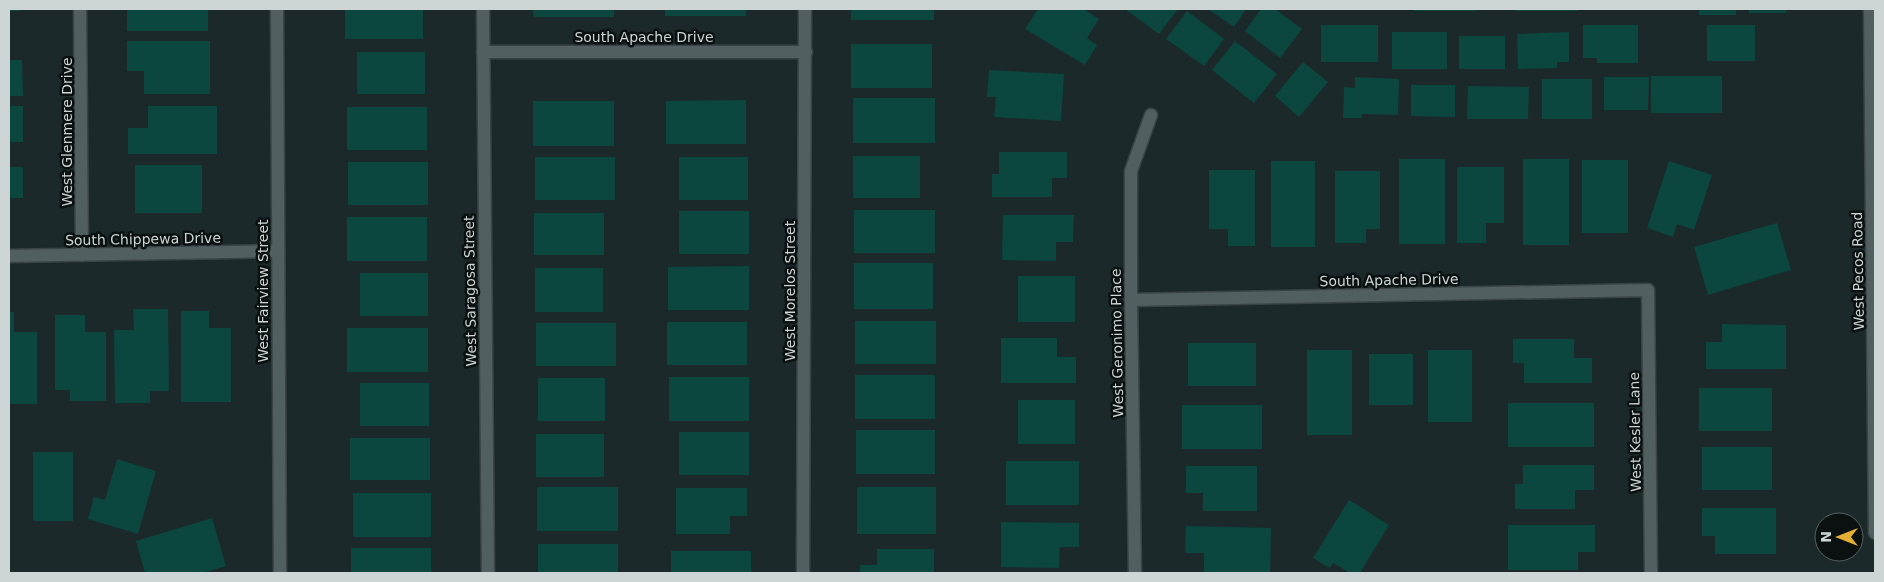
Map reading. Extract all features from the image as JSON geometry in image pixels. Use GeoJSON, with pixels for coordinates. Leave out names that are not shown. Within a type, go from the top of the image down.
{"type":"FeatureCollection","features":[{"type":"Feature","properties":{"kind":"street","name":"West Glenmere Drive"},"geometry":{"type":"LineString","coordinates":[[80,9],[82,255]]}},
{"type":"Feature","properties":{"kind":"street","name":"West Fairview Street"},"geometry":{"type":"LineString","coordinates":[[277,9],[280,573]]}},
{"type":"Feature","properties":{"kind":"street","name":"West Saragosa Street"},"geometry":{"type":"LineString","coordinates":[[483,9],[488,573]]}},
{"type":"Feature","properties":{"kind":"street","name":"West Morelos Street"},"geometry":{"type":"LineString","coordinates":[[803,573],[806,9]]}},
{"type":"Feature","properties":{"kind":"street","name":"West Pecos Road"},"geometry":{"type":"LineString","coordinates":[[1870,9],[1875,533]]}},
{"type":"Feature","properties":{"kind":"street","name":"South Apache Drive"},"geometry":{"type":"LineString","coordinates":[[483,52],[806,52]]}},
{"type":"Feature","properties":{"kind":"street","name":"West Geronimo Place"},"geometry":{"type":"LineString","coordinates":[[1135,573],[1131,171],[1151,115]]}},
{"type":"Feature","properties":{"kind":"street","name":"South Chippewa Drive"},"geometry":{"type":"LineString","coordinates":[[9,256],[278,251]]}},
{"type":"Feature","properties":{"kind":"street","name":"South Apache Drive"},"geometry":{"type":"LineString","coordinates":[[1131,300],[1648,290]]}},
{"type":"Feature","properties":{"kind":"street","name":"West Kesler Lane"},"geometry":{"type":"LineString","coordinates":[[1648,290],[1651,573]]}},
{"type":"Feature","properties":{"kind":"building"},"geometry":{"type":"Polygon","coordinates":[[[9,9],[20,9],[20,11],[9,11],[9,9]]]}},
{"type":"Feature","properties":{"kind":"building"},"geometry":{"type":"Polygon","coordinates":[[[127,9],[208,9],[208,31],[127,31],[127,9]]]}},
{"type":"Feature","properties":{"kind":"building"},"geometry":{"type":"Polygon","coordinates":[[[345,9],[423,9],[423,39],[345,39],[345,9]]]}},
{"type":"Feature","properties":{"kind":"building"},"geometry":{"type":"Polygon","coordinates":[[[533,9],[614,9],[614,17],[533,17],[533,9]]]}},
{"type":"Feature","properties":{"kind":"building"},"geometry":{"type":"Polygon","coordinates":[[[665,9],[746,9],[746,16],[665,16],[665,9]]]}},
{"type":"Feature","properties":{"kind":"building"},"geometry":{"type":"Polygon","coordinates":[[[851,9],[934,9],[934,20],[851,20],[851,9]]]}},
{"type":"Feature","properties":{"kind":"building"},"geometry":{"type":"Polygon","coordinates":[[[1038,9],[1083,9],[1099,19],[1087,38],[1097,45],[1085,65],[1025,29],[1038,9]]]}},
{"type":"Feature","properties":{"kind":"building"},"geometry":{"type":"Polygon","coordinates":[[[1125,9],[1178,9],[1159,34],[1125,9]]]}},
{"type":"Feature","properties":{"kind":"building"},"geometry":{"type":"Polygon","coordinates":[[[1208,9],[1246,9],[1234,27],[1208,9]]]}},
{"type":"Feature","properties":{"kind":"building"},"geometry":{"type":"Polygon","coordinates":[[[1261,9],[1275,9],[1302,29],[1280,58],[1245,31],[1261,9]]]}},
{"type":"Feature","properties":{"kind":"building"},"geometry":{"type":"Polygon","coordinates":[[[1414,9],[1477,9],[1477,11],[1414,11],[1414,9]]]}},
{"type":"Feature","properties":{"kind":"building"},"geometry":{"type":"Polygon","coordinates":[[[1515,9],[1578,9],[1578,11],[1515,11],[1515,9]]]}},
{"type":"Feature","properties":{"kind":"building"},"geometry":{"type":"Polygon","coordinates":[[[1699,9],[1736,9],[1736,15],[1699,15],[1699,9]]]}},
{"type":"Feature","properties":{"kind":"building"},"geometry":{"type":"Polygon","coordinates":[[[1749,9],[1786,9],[1786,13],[1749,13],[1749,9]]]}},
{"type":"Feature","properties":{"kind":"building"},"geometry":{"type":"Polygon","coordinates":[[[1187,11],[1224,39],[1204,66],[1166,39],[1187,11]]]}},
{"type":"Feature","properties":{"kind":"building"},"geometry":{"type":"Polygon","coordinates":[[[1321,25],[1378,25],[1378,62],[1321,62],[1321,25]]]}},
{"type":"Feature","properties":{"kind":"building"},"geometry":{"type":"Polygon","coordinates":[[[1583,25],[1638,25],[1638,63],[1597,63],[1597,58],[1583,58],[1583,25]]]}},
{"type":"Feature","properties":{"kind":"building"},"geometry":{"type":"Polygon","coordinates":[[[1707,25],[1755,25],[1755,61],[1707,61],[1707,25]]]}},
{"type":"Feature","properties":{"kind":"building"},"geometry":{"type":"Polygon","coordinates":[[[1392,32],[1447,32],[1447,69],[1392,69],[1392,32]]]}},
{"type":"Feature","properties":{"kind":"building"},"geometry":{"type":"Polygon","coordinates":[[[1569,32],[1569,62],[1557,62],[1557,68],[1518,69],[1517,34],[1569,32]]]}},
{"type":"Feature","properties":{"kind":"building"},"geometry":{"type":"Polygon","coordinates":[[[1459,36],[1505,36],[1505,69],[1459,69],[1459,36]]]}},
{"type":"Feature","properties":{"kind":"building"},"geometry":{"type":"Polygon","coordinates":[[[127,41],[210,41],[210,94],[144,94],[144,71],[127,71],[127,41]]]}},
{"type":"Feature","properties":{"kind":"building"},"geometry":{"type":"Polygon","coordinates":[[[1235,41],[1277,74],[1254,103],[1212,70],[1235,41]]]}},
{"type":"Feature","properties":{"kind":"building"},"geometry":{"type":"Polygon","coordinates":[[[851,44],[932,44],[932,88],[851,88],[851,44]]]}},
{"type":"Feature","properties":{"kind":"building"},"geometry":{"type":"Polygon","coordinates":[[[357,52],[425,52],[425,94],[357,94],[357,52]]]}},
{"type":"Feature","properties":{"kind":"building"},"geometry":{"type":"Polygon","coordinates":[[[9,60],[22,60],[23,96],[9,96],[9,60]]]}},
{"type":"Feature","properties":{"kind":"building"},"geometry":{"type":"Polygon","coordinates":[[[1303,62],[1328,82],[1299,117],[1275,96],[1303,62]]]}},
{"type":"Feature","properties":{"kind":"building"},"geometry":{"type":"Polygon","coordinates":[[[989,70],[1064,74],[1061,121],[994,117],[996,97],[987,97],[989,70]]]}},
{"type":"Feature","properties":{"kind":"building"},"geometry":{"type":"Polygon","coordinates":[[[1651,76],[1722,76],[1722,113],[1651,113],[1651,76]]]}},
{"type":"Feature","properties":{"kind":"building"},"geometry":{"type":"Polygon","coordinates":[[[1355,77],[1399,79],[1398,115],[1362,114],[1362,118],[1343,118],[1344,87],[1355,88],[1355,77]]]}},
{"type":"Feature","properties":{"kind":"building"},"geometry":{"type":"Polygon","coordinates":[[[1604,77],[1649,77],[1648,110],[1604,110],[1604,77]]]}},
{"type":"Feature","properties":{"kind":"building"},"geometry":{"type":"Polygon","coordinates":[[[1542,79],[1592,79],[1592,119],[1542,119],[1542,79]]]}},
{"type":"Feature","properties":{"kind":"building"},"geometry":{"type":"Polygon","coordinates":[[[1411,85],[1455,85],[1455,117],[1411,116],[1411,85]]]}},
{"type":"Feature","properties":{"kind":"building"},"geometry":{"type":"Polygon","coordinates":[[[1468,86],[1529,87],[1528,119],[1467,119],[1468,86]]]}},
{"type":"Feature","properties":{"kind":"building"},"geometry":{"type":"Polygon","coordinates":[[[853,98],[935,98],[935,143],[853,143],[853,98]]]}},
{"type":"Feature","properties":{"kind":"building"},"geometry":{"type":"Polygon","coordinates":[[[746,100],[746,144],[666,144],[666,101],[746,100]]]}},
{"type":"Feature","properties":{"kind":"building"},"geometry":{"type":"Polygon","coordinates":[[[533,101],[614,101],[614,146],[533,146],[533,101]]]}},
{"type":"Feature","properties":{"kind":"building"},"geometry":{"type":"Polygon","coordinates":[[[9,106],[23,106],[23,142],[9,142],[9,106]]]}},
{"type":"Feature","properties":{"kind":"building"},"geometry":{"type":"Polygon","coordinates":[[[148,106],[217,106],[217,154],[128,154],[128,128],[148,128],[148,106]]]}},
{"type":"Feature","properties":{"kind":"building"},"geometry":{"type":"Polygon","coordinates":[[[347,107],[427,107],[427,150],[347,150],[347,107]]]}},
{"type":"Feature","properties":{"kind":"building"},"geometry":{"type":"Polygon","coordinates":[[[999,152],[1067,152],[1067,178],[1052,178],[1052,197],[992,197],[992,174],[999,174],[999,152]]]}},
{"type":"Feature","properties":{"kind":"building"},"geometry":{"type":"Polygon","coordinates":[[[853,156],[920,156],[920,198],[853,198],[853,156]]]}},
{"type":"Feature","properties":{"kind":"building"},"geometry":{"type":"Polygon","coordinates":[[[535,157],[615,157],[615,200],[535,200],[535,157]]]}},
{"type":"Feature","properties":{"kind":"building"},"geometry":{"type":"Polygon","coordinates":[[[679,157],[748,157],[748,200],[679,200],[679,157]]]}},
{"type":"Feature","properties":{"kind":"building"},"geometry":{"type":"Polygon","coordinates":[[[1399,159],[1445,159],[1445,244],[1399,244],[1399,159]]]}},
{"type":"Feature","properties":{"kind":"building"},"geometry":{"type":"Polygon","coordinates":[[[1523,159],[1569,159],[1569,245],[1523,245],[1523,159]]]}},
{"type":"Feature","properties":{"kind":"building"},"geometry":{"type":"Polygon","coordinates":[[[1582,160],[1628,160],[1628,233],[1582,233],[1582,160]]]}},
{"type":"Feature","properties":{"kind":"building"},"geometry":{"type":"Polygon","coordinates":[[[1271,161],[1315,161],[1315,247],[1271,247],[1271,161]]]}},
{"type":"Feature","properties":{"kind":"building"},"geometry":{"type":"Polygon","coordinates":[[[1669,161],[1712,175],[1694,230],[1677,224],[1673,237],[1647,228],[1669,161]]]}},
{"type":"Feature","properties":{"kind":"building"},"geometry":{"type":"Polygon","coordinates":[[[348,162],[428,162],[428,205],[348,205],[348,162]]]}},
{"type":"Feature","properties":{"kind":"building"},"geometry":{"type":"Polygon","coordinates":[[[135,165],[202,165],[202,213],[135,213],[135,165]]]}},
{"type":"Feature","properties":{"kind":"building"},"geometry":{"type":"Polygon","coordinates":[[[9,167],[23,167],[23,198],[9,198],[9,167]]]}},
{"type":"Feature","properties":{"kind":"building"},"geometry":{"type":"Polygon","coordinates":[[[1457,167],[1504,167],[1504,223],[1486,223],[1486,243],[1457,243],[1457,167]]]}},
{"type":"Feature","properties":{"kind":"building"},"geometry":{"type":"Polygon","coordinates":[[[1209,170],[1255,170],[1255,246],[1228,246],[1228,229],[1209,229],[1209,170]]]}},
{"type":"Feature","properties":{"kind":"building"},"geometry":{"type":"Polygon","coordinates":[[[1335,171],[1380,171],[1380,229],[1366,229],[1366,243],[1335,243],[1335,171]]]}},
{"type":"Feature","properties":{"kind":"building"},"geometry":{"type":"Polygon","coordinates":[[[854,210],[935,210],[935,253],[854,253],[854,210]]]}},
{"type":"Feature","properties":{"kind":"building"},"geometry":{"type":"Polygon","coordinates":[[[679,211],[749,211],[749,254],[679,254],[679,211]]]}},
{"type":"Feature","properties":{"kind":"building"},"geometry":{"type":"Polygon","coordinates":[[[534,213],[604,213],[604,255],[534,255],[534,213]]]}},
{"type":"Feature","properties":{"kind":"building"},"geometry":{"type":"Polygon","coordinates":[[[1003,215],[1074,215],[1073,242],[1056,242],[1056,261],[1002,260],[1003,215]]]}},
{"type":"Feature","properties":{"kind":"building"},"geometry":{"type":"Polygon","coordinates":[[[347,217],[427,217],[427,261],[347,261],[347,217]]]}},
{"type":"Feature","properties":{"kind":"building"},"geometry":{"type":"Polygon","coordinates":[[[1777,223],[1791,270],[1708,295],[1694,247],[1777,223]]]}},
{"type":"Feature","properties":{"kind":"building"},"geometry":{"type":"Polygon","coordinates":[[[854,263],[933,263],[933,309],[854,309],[854,263]]]}},
{"type":"Feature","properties":{"kind":"building"},"geometry":{"type":"Polygon","coordinates":[[[749,266],[749,310],[668,310],[668,267],[749,266]]]}},
{"type":"Feature","properties":{"kind":"building"},"geometry":{"type":"Polygon","coordinates":[[[535,268],[603,268],[603,312],[535,312],[535,268]]]}},
{"type":"Feature","properties":{"kind":"building"},"geometry":{"type":"Polygon","coordinates":[[[360,273],[428,273],[428,316],[360,316],[360,273]]]}},
{"type":"Feature","properties":{"kind":"building"},"geometry":{"type":"Polygon","coordinates":[[[1018,276],[1075,276],[1075,322],[1018,322],[1018,276]]]}},
{"type":"Feature","properties":{"kind":"building"},"geometry":{"type":"Polygon","coordinates":[[[133,309],[168,309],[169,391],[150,391],[150,403],[115,403],[114,330],[134,330],[133,309]]]}},
{"type":"Feature","properties":{"kind":"building"},"geometry":{"type":"Polygon","coordinates":[[[181,311],[209,311],[209,328],[231,328],[231,402],[181,402],[181,311]]]}},
{"type":"Feature","properties":{"kind":"building"},"geometry":{"type":"Polygon","coordinates":[[[9,312],[14,312],[14,332],[37,332],[37,404],[9,404],[9,312]]]}},
{"type":"Feature","properties":{"kind":"building"},"geometry":{"type":"Polygon","coordinates":[[[55,315],[85,315],[85,332],[106,332],[106,401],[70,401],[70,390],[55,390],[55,315]]]}},
{"type":"Feature","properties":{"kind":"building"},"geometry":{"type":"Polygon","coordinates":[[[855,321],[936,321],[936,364],[855,364],[855,321]]]}},
{"type":"Feature","properties":{"kind":"building"},"geometry":{"type":"Polygon","coordinates":[[[667,322],[747,322],[747,365],[667,365],[667,322]]]}},
{"type":"Feature","properties":{"kind":"building"},"geometry":{"type":"Polygon","coordinates":[[[536,323],[616,323],[616,366],[536,366],[536,323]]]}},
{"type":"Feature","properties":{"kind":"building"},"geometry":{"type":"Polygon","coordinates":[[[1722,324],[1786,325],[1786,369],[1706,369],[1706,342],[1722,342],[1722,324]]]}},
{"type":"Feature","properties":{"kind":"building"},"geometry":{"type":"Polygon","coordinates":[[[347,328],[428,328],[428,372],[347,372],[347,328]]]}},
{"type":"Feature","properties":{"kind":"building"},"geometry":{"type":"Polygon","coordinates":[[[1001,338],[1057,338],[1057,357],[1076,357],[1076,383],[1001,383],[1001,338]]]}},
{"type":"Feature","properties":{"kind":"building"},"geometry":{"type":"Polygon","coordinates":[[[1513,339],[1574,339],[1574,358],[1592,358],[1592,383],[1524,383],[1524,363],[1513,363],[1513,339]]]}},
{"type":"Feature","properties":{"kind":"building"},"geometry":{"type":"Polygon","coordinates":[[[1188,343],[1256,343],[1256,386],[1188,386],[1188,343]]]}},
{"type":"Feature","properties":{"kind":"building"},"geometry":{"type":"Polygon","coordinates":[[[1307,350],[1352,350],[1352,435],[1307,435],[1307,350]]]}},
{"type":"Feature","properties":{"kind":"building"},"geometry":{"type":"Polygon","coordinates":[[[1428,350],[1472,350],[1472,422],[1428,422],[1428,350]]]}},
{"type":"Feature","properties":{"kind":"building"},"geometry":{"type":"Polygon","coordinates":[[[1369,354],[1413,354],[1413,405],[1369,405],[1369,354]]]}},
{"type":"Feature","properties":{"kind":"building"},"geometry":{"type":"Polygon","coordinates":[[[855,375],[935,375],[935,419],[855,419],[855,375]]]}},
{"type":"Feature","properties":{"kind":"building"},"geometry":{"type":"Polygon","coordinates":[[[669,377],[749,377],[749,421],[669,421],[669,377]]]}},
{"type":"Feature","properties":{"kind":"building"},"geometry":{"type":"Polygon","coordinates":[[[538,378],[605,378],[605,421],[538,421],[538,378]]]}},
{"type":"Feature","properties":{"kind":"building"},"geometry":{"type":"Polygon","coordinates":[[[360,383],[429,383],[429,426],[360,426],[360,383]]]}},
{"type":"Feature","properties":{"kind":"building"},"geometry":{"type":"Polygon","coordinates":[[[1699,388],[1772,388],[1772,431],[1699,431],[1699,388]]]}},
{"type":"Feature","properties":{"kind":"building"},"geometry":{"type":"Polygon","coordinates":[[[1018,400],[1075,400],[1075,444],[1018,444],[1018,400]]]}},
{"type":"Feature","properties":{"kind":"building"},"geometry":{"type":"Polygon","coordinates":[[[1508,403],[1594,403],[1594,447],[1508,447],[1508,403]]]}},
{"type":"Feature","properties":{"kind":"building"},"geometry":{"type":"Polygon","coordinates":[[[1182,405],[1262,405],[1262,449],[1182,449],[1182,405]]]}},
{"type":"Feature","properties":{"kind":"building"},"geometry":{"type":"Polygon","coordinates":[[[856,430],[935,430],[935,474],[856,474],[856,430]]]}},
{"type":"Feature","properties":{"kind":"building"},"geometry":{"type":"Polygon","coordinates":[[[679,432],[749,432],[749,475],[679,475],[679,432]]]}},
{"type":"Feature","properties":{"kind":"building"},"geometry":{"type":"Polygon","coordinates":[[[536,434],[604,434],[604,477],[536,477],[536,434]]]}},
{"type":"Feature","properties":{"kind":"building"},"geometry":{"type":"Polygon","coordinates":[[[350,438],[430,438],[430,480],[350,480],[350,438]]]}},
{"type":"Feature","properties":{"kind":"building"},"geometry":{"type":"Polygon","coordinates":[[[1702,447],[1772,447],[1772,490],[1702,490],[1702,447]]]}},
{"type":"Feature","properties":{"kind":"building"},"geometry":{"type":"Polygon","coordinates":[[[33,452],[73,452],[73,521],[33,521],[33,452]]]}},
{"type":"Feature","properties":{"kind":"building"},"geometry":{"type":"Polygon","coordinates":[[[117,459],[156,471],[138,534],[88,519],[94,497],[105,500],[117,459]]]}},
{"type":"Feature","properties":{"kind":"building"},"geometry":{"type":"Polygon","coordinates":[[[1006,461],[1079,461],[1079,505],[1006,505],[1006,461]]]}},
{"type":"Feature","properties":{"kind":"building"},"geometry":{"type":"Polygon","coordinates":[[[1523,465],[1594,465],[1594,490],[1575,490],[1575,509],[1515,509],[1515,484],[1523,484],[1523,465]]]}},
{"type":"Feature","properties":{"kind":"building"},"geometry":{"type":"Polygon","coordinates":[[[1186,466],[1257,466],[1257,511],[1203,511],[1203,493],[1186,493],[1186,466]]]}},
{"type":"Feature","properties":{"kind":"building"},"geometry":{"type":"Polygon","coordinates":[[[537,487],[618,487],[618,531],[537,531],[537,487]]]}},
{"type":"Feature","properties":{"kind":"building"},"geometry":{"type":"Polygon","coordinates":[[[857,487],[936,487],[936,534],[857,534],[857,487]]]}},
{"type":"Feature","properties":{"kind":"building"},"geometry":{"type":"Polygon","coordinates":[[[676,488],[747,488],[747,516],[730,516],[730,534],[676,534],[676,488]]]}},
{"type":"Feature","properties":{"kind":"building"},"geometry":{"type":"Polygon","coordinates":[[[353,493],[431,493],[431,537],[353,537],[353,493]]]}},
{"type":"Feature","properties":{"kind":"building"},"geometry":{"type":"Polygon","coordinates":[[[1349,500],[1389,525],[1360,573],[1350,573],[1333,563],[1330,568],[1313,558],[1349,500]]]}},
{"type":"Feature","properties":{"kind":"building"},"geometry":{"type":"Polygon","coordinates":[[[1702,508],[1776,508],[1776,554],[1715,554],[1715,536],[1702,536],[1702,508]]]}},
{"type":"Feature","properties":{"kind":"building"},"geometry":{"type":"Polygon","coordinates":[[[212,518],[226,566],[203,573],[145,573],[136,541],[212,518]]]}},
{"type":"Feature","properties":{"kind":"building"},"geometry":{"type":"Polygon","coordinates":[[[1001,522],[1079,523],[1079,547],[1060,547],[1059,568],[1001,567],[1001,522]]]}},
{"type":"Feature","properties":{"kind":"building"},"geometry":{"type":"Polygon","coordinates":[[[1508,525],[1595,525],[1595,552],[1578,552],[1578,570],[1508,570],[1508,525]]]}},
{"type":"Feature","properties":{"kind":"building"},"geometry":{"type":"Polygon","coordinates":[[[1186,526],[1271,528],[1270,573],[1204,573],[1204,553],[1185,553],[1186,526]]]}},
{"type":"Feature","properties":{"kind":"building"},"geometry":{"type":"Polygon","coordinates":[[[538,544],[618,544],[618,573],[538,573],[538,544]]]}},
{"type":"Feature","properties":{"kind":"building"},"geometry":{"type":"Polygon","coordinates":[[[351,548],[431,548],[431,573],[351,573],[351,548]]]}},
{"type":"Feature","properties":{"kind":"building"},"geometry":{"type":"Polygon","coordinates":[[[877,549],[934,549],[934,573],[860,573],[860,565],[877,565],[877,549]]]}},
{"type":"Feature","properties":{"kind":"building"},"geometry":{"type":"Polygon","coordinates":[[[671,551],[751,551],[751,573],[671,573],[671,551]]]}}]}
